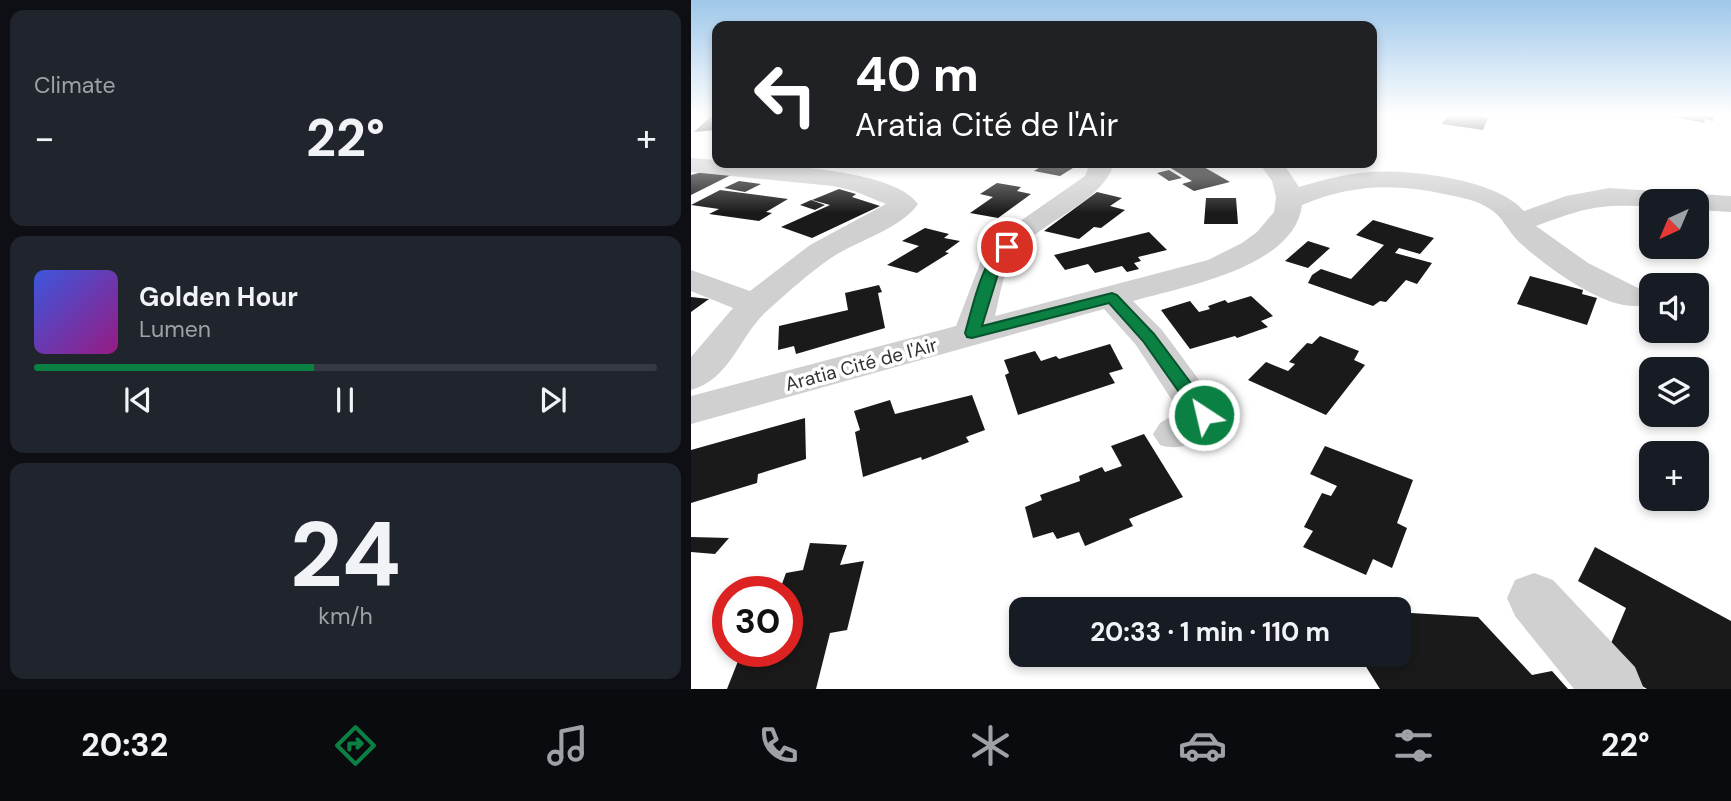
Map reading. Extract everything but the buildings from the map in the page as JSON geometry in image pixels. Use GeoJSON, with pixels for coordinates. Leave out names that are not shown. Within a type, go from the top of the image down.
{"type":"FeatureCollection","features":[{"type":"Feature","properties":{"kind":"street"},"geometry":{"type":"LineString","coordinates":[[691,165],[712,167]]}},
{"type":"Feature","properties":{"kind":"street"},"geometry":{"type":"LineString","coordinates":[[691,377],[709,362],[753,305],[821,251],[905,204],[875,190],[837,179],[722,168]]}},
{"type":"Feature","properties":{"kind":"street"},"geometry":{"type":"LineString","coordinates":[[972,333],[995,260],[1019,235],[1095,180],[1101,168]]}},
{"type":"Feature","properties":{"kind":"street"},"geometry":{"type":"LineString","coordinates":[[1276,168],[1283,174],[1289,201],[1312,191],[1378,177],[1401,178],[1481,195],[1501,203],[1537,242],[1564,261],[1632,298]]}},
{"type":"Feature","properties":{"kind":"street","name":"Aratia Cité de l'Air"},"geometry":{"type":"LineString","coordinates":[[691,410],[1219,267],[1252,252],[1281,226],[1289,201],[1306,188],[1308,174],[1304,168]]}},
{"type":"Feature","properties":{"kind":"street"},"geometry":{"type":"LineString","coordinates":[[1518,223],[1575,202],[1609,196],[1731,204]]}},
{"type":"Feature","properties":{"kind":"street"},"geometry":{"type":"LineString","coordinates":[[691,280],[719,289],[753,305]]}},
{"type":"Feature","properties":{"kind":"street"},"geometry":{"type":"LineString","coordinates":[[1112,298],[1149,338],[1204,415],[1175,434]]}},
{"type":"Feature","properties":{"kind":"street"},"geometry":{"type":"LineString","coordinates":[[1534,598],[1613,689]]}},
{"type":"Feature","properties":{"kind":"route"},"geometry":{"type":"LineString","coordinates":[[1007,247],[995,260],[972,333],[1112,298],[1149,338],[1204,415]]}}]}
